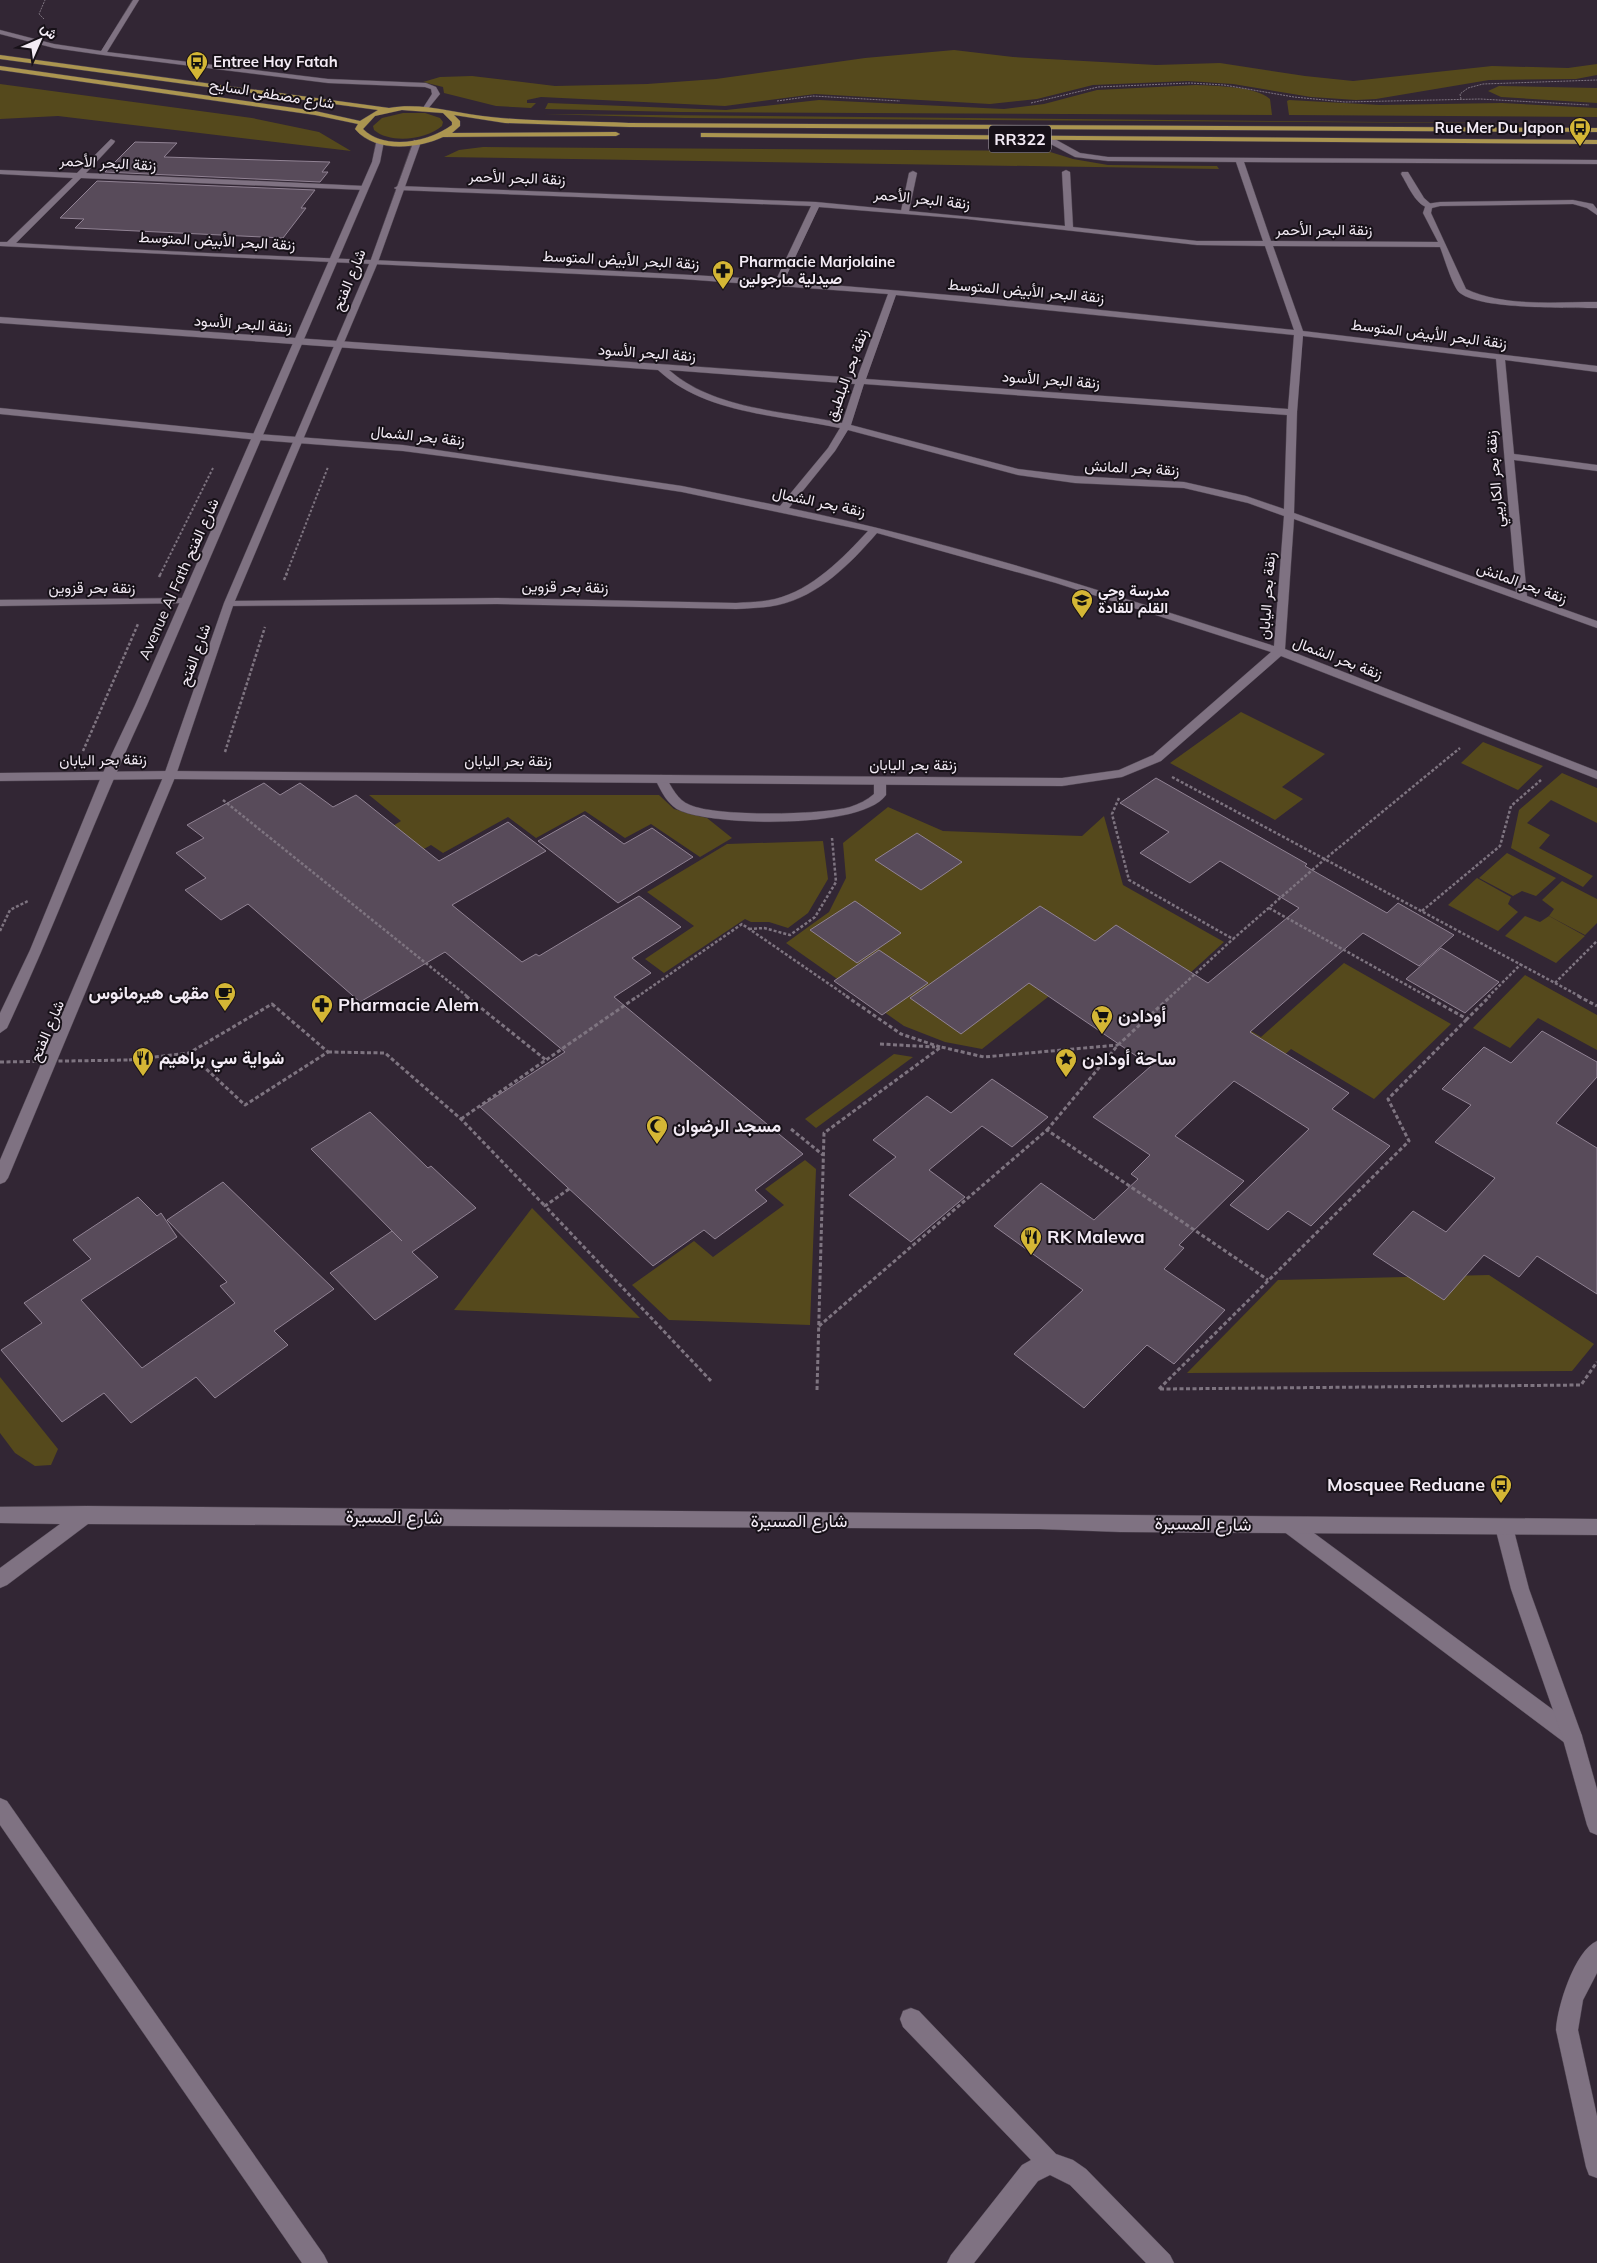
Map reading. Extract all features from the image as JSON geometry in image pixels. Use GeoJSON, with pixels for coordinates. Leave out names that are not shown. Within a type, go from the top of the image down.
{"type":"FeatureCollection","features":[{"type":"Feature","properties":{"kind":"main road","name":"RR322"},"geometry":{"type":"LineString","coordinates":[[0,57],[390,110],[427,108],[506,121],[629,124],[1597,130]]}},
{"type":"Feature","properties":{"kind":"main road","name":"شارع مصطفى السايح"},"geometry":{"type":"LineString","coordinates":[[0,68],[315,113],[361,123]]}},
{"type":"Feature","properties":{"kind":"main road","name":"RR322"},"geometry":{"type":"LineString","coordinates":[[361,123],[371,116],[390,110]]}},
{"type":"Feature","properties":{"kind":"main road"},"geometry":{"type":"LineString","coordinates":[[361,123],[359,129],[362,134],[380,141],[418,142],[451,131],[456,121],[446,112]]}},
{"type":"Feature","properties":{"kind":"main road"},"geometry":{"type":"LineString","coordinates":[[443,135],[622,134]]}},
{"type":"Feature","properties":{"kind":"main road","name":"RR322"},"geometry":{"type":"LineString","coordinates":[[692,135],[1597,142]]}},
{"type":"Feature","properties":{"kind":"street"},"geometry":{"type":"LineString","coordinates":[[103,53],[125,21],[136,0]]}},
{"type":"Feature","properties":{"kind":"street"},"geometry":{"type":"LineString","coordinates":[[0,32],[54,46],[103,53],[328,80],[426,85],[434,88],[436,94],[427,108]]}},
{"type":"Feature","properties":{"kind":"street"},"geometry":{"type":"LineString","coordinates":[[1048,139],[1070,152],[1098,158],[1597,162]]}},
{"type":"Feature","properties":{"kind":"street"},"geometry":{"type":"LineString","coordinates":[[5,244],[79,176],[111,141]]}},
{"type":"Feature","properties":{"kind":"street","name":"Avenue Al Fath شارع الفتح"},"geometry":{"type":"LineString","coordinates":[[0,1028],[44,934],[107,777],[141,705],[335,261],[376,162],[380,141]]}},
{"type":"Feature","properties":{"kind":"street","name":"شارع الفتح"},"geometry":{"type":"LineString","coordinates":[[0,1178],[170,775],[230,603],[297,440],[340,345],[374,262],[398,188],[414,147],[418,142]]}},
{"type":"Feature","properties":{"kind":"street","name":"زنقة بحر اليابان"},"geometry":{"type":"LineString","coordinates":[[0,777],[170,775],[1062,782],[1113,777],[1148,764],[1279,651],[1289,514],[1292,412],[1299,332],[1238,160]]}},
{"type":"Feature","properties":{"kind":"street","name":"زنقة البحر الأحمر"},"geometry":{"type":"LineString","coordinates":[[0,172],[364,188]]}},
{"type":"Feature","properties":{"kind":"street"},"geometry":{"type":"LineString","coordinates":[[1066,172],[1069,228]]}},
{"type":"Feature","properties":{"kind":"street"},"geometry":{"type":"LineString","coordinates":[[905,211],[913,173]]}},
{"type":"Feature","properties":{"kind":"street"},"geometry":{"type":"LineString","coordinates":[[1405,174],[1421,200],[1429,206],[1440,204],[1573,202],[1590,206],[1597,213]]}},
{"type":"Feature","properties":{"kind":"street","name":"زنقة البحر الأحمر"},"geometry":{"type":"LineString","coordinates":[[398,188],[816,204],[905,211],[1197,243],[1443,245]]}},
{"type":"Feature","properties":{"kind":"street"},"geometry":{"type":"LineString","coordinates":[[779,283],[816,204]]}},
{"type":"Feature","properties":{"kind":"street"},"geometry":{"type":"LineString","coordinates":[[1429,206],[1428,213],[1462,291],[1467,295],[1493,300],[1597,306]]}},
{"type":"Feature","properties":{"kind":"street","name":"زنقة البحر الأبيض المتوسط"},"geometry":{"type":"LineString","coordinates":[[5,244],[779,283],[1299,332],[1597,369]]}},
{"type":"Feature","properties":{"kind":"street","name":"زنقة بحر البلطيق"},"geometry":{"type":"LineString","coordinates":[[783,509],[832,449],[846,426],[860,380],[893,293]]}},
{"type":"Feature","properties":{"kind":"street","name":"زنقة البحر الأسود"},"geometry":{"type":"LineString","coordinates":[[0,320],[1292,412]]}},
{"type":"Feature","properties":{"kind":"street","name":"زنقة بحر الكاريبي"},"geometry":{"type":"LineString","coordinates":[[1500,357],[1522,599]]}},
{"type":"Feature","properties":{"kind":"street","name":"زنقة بحر المانش"},"geometry":{"type":"LineString","coordinates":[[660,368],[668,376],[685,386],[719,400],[846,426],[938,452],[1042,476],[1106,482],[1175,484],[1225,493],[1289,514],[1597,625]]}},
{"type":"Feature","properties":{"kind":"street","name":"زنقة بحر الشمال"},"geometry":{"type":"LineString","coordinates":[[0,411],[258,437],[403,448],[576,472],[783,509],[875,529],[1060,580],[1279,651],[1597,776]]}},
{"type":"Feature","properties":{"kind":"street"},"geometry":{"type":"LineString","coordinates":[[1508,456],[1597,468]]}},
{"type":"Feature","properties":{"kind":"street","name":"زنقة بحر قزوين"},"geometry":{"type":"LineString","coordinates":[[230,603],[497,601],[736,606],[778,602],[793,596],[833,572],[850,558],[875,529]]}},
{"type":"Feature","properties":{"kind":"street","name":"زنقة بحر قزوين"},"geometry":{"type":"LineString","coordinates":[[0,603],[185,601]]}},
{"type":"Feature","properties":{"kind":"street"},"geometry":{"type":"LineString","coordinates":[[661,779],[671,796],[685,808],[711,814],[759,815],[839,814],[860,808],[874,801],[880,795],[880,781]]}},
{"type":"Feature","properties":{"kind":"street"},"geometry":{"type":"LineString","coordinates":[[0,1579],[87,1514]]}},
{"type":"Feature","properties":{"kind":"street","name":"شارع المسيرة"},"geometry":{"type":"LineString","coordinates":[[0,1515],[87,1514],[966,1522],[1038,1521],[1597,1527]]}},
{"type":"Feature","properties":{"kind":"street"},"geometry":{"type":"LineString","coordinates":[[1289,1525],[1572,1736]]}},
{"type":"Feature","properties":{"kind":"street"},"geometry":{"type":"LineString","coordinates":[[1504,1527],[1520,1588],[1572,1736],[1597,1825]]}},
{"type":"Feature","properties":{"kind":"street"},"geometry":{"type":"LineString","coordinates":[[0,1808],[316,2263]]}},
{"type":"Feature","properties":{"kind":"street"},"geometry":{"type":"LineString","coordinates":[[1597,1952],[1570,2003],[1566,2017],[1567,2030],[1597,2166]]}},
{"type":"Feature","properties":{"kind":"street"},"geometry":{"type":"LineString","coordinates":[[910,2019],[1049,2163],[1065,2168],[1078,2177],[1162,2263]]}},
{"type":"Feature","properties":{"kind":"street"},"geometry":{"type":"LineString","coordinates":[[959,2263],[1030,2173],[1049,2163]]}},
{"type":"Feature","properties":{"kind":"path"},"geometry":{"type":"LineString","coordinates":[[1461,99],[1460,94],[1465,88],[1489,82],[1576,82],[1597,80]]}},
{"type":"Feature","properties":{"kind":"path"},"geometry":{"type":"LineString","coordinates":[[1025,104],[1098,87],[1190,83],[1224,85],[1294,97],[1345,102],[1461,99],[1597,105]]}},
{"type":"Feature","properties":{"kind":"path"},"geometry":{"type":"LineString","coordinates":[[770,102],[813,96],[908,102]]}},
{"type":"Feature","properties":{"kind":"path"},"geometry":{"type":"LineString","coordinates":[[323,442],[320,451],[334,452],[275,602],[210,794],[221,799],[546,1060]]}},
{"type":"Feature","properties":{"kind":"path"},"geometry":{"type":"LineString","coordinates":[[819,1326],[1047,1130],[1118,1045],[1233,939],[1325,859],[1482,730]]}},
{"type":"Feature","properties":{"kind":"path"},"geometry":{"type":"LineString","coordinates":[[1422,911],[1500,846],[1511,806],[1562,762]]}},
{"type":"Feature","properties":{"kind":"path"},"geometry":{"type":"LineString","coordinates":[[1148,764],[1597,1006]]}},
{"type":"Feature","properties":{"kind":"path"},"geometry":{"type":"LineString","coordinates":[[1133,771],[1112,814],[1129,880],[1233,939]]}},
{"type":"Feature","properties":{"kind":"path"},"geometry":{"type":"LineString","coordinates":[[749,929],[764,928],[790,935],[815,917],[836,882],[832,837]]}},
{"type":"Feature","properties":{"kind":"path"},"geometry":{"type":"LineString","coordinates":[[1269,908],[1467,1019]]}},
{"type":"Feature","properties":{"kind":"path"},"geometry":{"type":"LineString","coordinates":[[461,1118],[742,924],[901,1034],[941,1047],[984,1057],[1118,1045]]}},
{"type":"Feature","properties":{"kind":"path"},"geometry":{"type":"LineString","coordinates":[[1555,983],[1597,941]]}},
{"type":"Feature","properties":{"kind":"path"},"geometry":{"type":"LineString","coordinates":[[1521,964],[1388,1099],[1409,1141],[1159,1389],[1582,1385],[1597,1362]]}},
{"type":"Feature","properties":{"kind":"path"},"geometry":{"type":"LineString","coordinates":[[0,1062],[129,1060],[189,1053],[272,1004],[328,1052]]}},
{"type":"Feature","properties":{"kind":"path"},"geometry":{"type":"LineString","coordinates":[[880,1044],[941,1047]]}},
{"type":"Feature","properties":{"kind":"path"},"geometry":{"type":"LineString","coordinates":[[816,1390],[824,1133],[941,1047]]}},
{"type":"Feature","properties":{"kind":"path"},"geometry":{"type":"LineString","coordinates":[[189,1053],[246,1105],[328,1052],[385,1052],[461,1118],[712,1382]]}},
{"type":"Feature","properties":{"kind":"path"},"geometry":{"type":"LineString","coordinates":[[791,1129],[824,1156]]}},
{"type":"Feature","properties":{"kind":"path"},"geometry":{"type":"LineString","coordinates":[[1047,1130],[1268,1280]]}},
{"type":"Feature","properties":{"kind":"path"},"geometry":{"type":"LineString","coordinates":[[545,1206],[570,1189]]}},
{"type":"Feature","properties":{"kind":"shaded area"},"geometry":{"type":"Polygon","coordinates":[[[954,50],[1013,57],[1156,65],[1220,63],[1353,81],[1492,66],[1568,68],[1597,64],[1597,75],[1576,79],[1489,80],[1376,99],[1356,100],[1311,97],[1233,84],[1188,81],[1093,85],[1037,99],[990,104],[815,94],[725,106],[541,97],[527,100],[527,103],[536,103],[531,108],[496,106],[444,93],[443,87],[423,82],[440,77],[472,76],[555,86],[647,84],[716,79],[865,58],[954,50]]]}},
{"type":"Feature","properties":{"kind":"shaded area"},"geometry":{"type":"Polygon","coordinates":[[[0,84],[252,118],[319,132],[351,151],[58,116],[0,119],[0,84]]]}},
{"type":"Feature","properties":{"kind":"shaded area"},"geometry":{"type":"Polygon","coordinates":[[[1196,85],[1255,91],[1270,99],[1272,115],[680,112],[545,109],[548,103],[726,110],[819,100],[1004,109],[1044,104],[1097,90],[1196,85]]]}},
{"type":"Feature","properties":{"kind":"shaded area"},"geometry":{"type":"Polygon","coordinates":[[[1499,86],[1597,88],[1597,103],[1501,97],[1488,91],[1499,86]]]}},
{"type":"Feature","properties":{"kind":"shaded area"},"geometry":{"type":"Polygon","coordinates":[[[1287,101],[1380,105],[1502,103],[1597,108],[1597,117],[1289,115],[1287,101]]]}},
{"type":"Feature","properties":{"kind":"shaded area"},"geometry":{"type":"Polygon","coordinates":[[[403,113],[425,113],[440,118],[443,122],[442,126],[435,131],[418,137],[398,139],[374,130],[373,126],[382,118],[403,113]]]}},
{"type":"Feature","properties":{"kind":"shaded area"},"geometry":{"type":"Polygon","coordinates":[[[543,114],[1597,124],[684,118],[543,114]]]}},
{"type":"Feature","properties":{"kind":"shaded area"},"geometry":{"type":"Polygon","coordinates":[[[483,147],[1047,151],[1073,159],[1108,165],[1217,166],[1219,169],[444,157],[459,150],[483,147]]]}},
{"type":"Feature","properties":{"kind":"shaded area"},"geometry":{"type":"Polygon","coordinates":[[[1241,712],[1325,754],[1282,787],[1303,799],[1275,820],[1170,763],[1241,712]]]}},
{"type":"Feature","properties":{"kind":"shaded area"},"geometry":{"type":"Polygon","coordinates":[[[1483,742],[1543,766],[1518,790],[1461,763],[1483,742]]]}},
{"type":"Feature","properties":{"kind":"shaded area"},"geometry":{"type":"Polygon","coordinates":[[[1562,773],[1597,788],[1597,823],[1551,800],[1527,823],[1550,835],[1539,848],[1593,876],[1583,887],[1511,848],[1519,810],[1562,773]]]}},
{"type":"Feature","properties":{"kind":"shaded area"},"geometry":{"type":"Polygon","coordinates":[[[369,795],[659,795],[674,809],[707,818],[732,838],[700,857],[651,824],[625,838],[585,811],[536,838],[508,817],[443,853],[431,845],[397,864],[368,841],[401,821],[369,795]]]}},
{"type":"Feature","properties":{"kind":"shaded area"},"geometry":{"type":"Polygon","coordinates":[[[888,807],[943,831],[1082,836],[1104,816],[1123,885],[1224,942],[1120,1037],[1053,993],[982,1049],[945,1042],[904,1026],[786,943],[829,912],[846,878],[843,843],[888,807]]]}},
{"type":"Feature","properties":{"kind":"shaded area"},"geometry":{"type":"Polygon","coordinates":[[[823,841],[828,879],[808,913],[788,928],[769,922],[751,922],[745,919],[664,973],[645,959],[694,926],[647,892],[727,844],[823,841]]]}},
{"type":"Feature","properties":{"kind":"shaded area"},"geometry":{"type":"Polygon","coordinates":[[[1507,853],[1556,878],[1536,896],[1522,891],[1513,896],[1479,878],[1507,853]]]}},
{"type":"Feature","properties":{"kind":"shaded area"},"geometry":{"type":"Polygon","coordinates":[[[1477,878],[1511,897],[1508,904],[1518,912],[1498,931],[1448,905],[1477,878]]]}},
{"type":"Feature","properties":{"kind":"shaded area"},"geometry":{"type":"Polygon","coordinates":[[[1562,881],[1597,899],[1597,923],[1585,935],[1549,916],[1554,909],[1542,900],[1562,881]]]}},
{"type":"Feature","properties":{"kind":"shaded area"},"geometry":{"type":"Polygon","coordinates":[[[1525,916],[1540,922],[1549,916],[1585,936],[1556,963],[1505,936],[1525,916]]]}},
{"type":"Feature","properties":{"kind":"shaded area"},"geometry":{"type":"Polygon","coordinates":[[[1344,963],[1451,1024],[1374,1099],[1291,1049],[1270,1068],[1193,996],[1261,1037],[1344,963]]]}},
{"type":"Feature","properties":{"kind":"shaded area"},"geometry":{"type":"Polygon","coordinates":[[[1525,975],[1597,1015],[1597,1050],[1538,1018],[1510,1048],[1473,1028],[1525,975]]]}},
{"type":"Feature","properties":{"kind":"shaded area"},"geometry":{"type":"Polygon","coordinates":[[[894,1054],[913,1057],[816,1128],[805,1119],[894,1054]]]}},
{"type":"Feature","properties":{"kind":"shaded area"},"geometry":{"type":"Polygon","coordinates":[[[805,1160],[816,1169],[810,1325],[669,1320],[632,1285],[694,1241],[713,1257],[784,1205],[765,1189],[805,1160]]]}},
{"type":"Feature","properties":{"kind":"shaded area"},"geometry":{"type":"Polygon","coordinates":[[[532,1208],[640,1318],[454,1310],[532,1208]]]}},
{"type":"Feature","properties":{"kind":"shaded area"},"geometry":{"type":"Polygon","coordinates":[[[1489,1275],[1594,1344],[1572,1371],[1187,1373],[1278,1280],[1489,1275]]]}},
{"type":"Feature","properties":{"kind":"shaded area"},"geometry":{"type":"Polygon","coordinates":[[[0,1377],[58,1449],[51,1465],[35,1466],[15,1453],[0,1433],[0,1377]]]}},
{"type":"Feature","properties":{"kind":"building"},"geometry":{"type":"Polygon","coordinates":[[[135,142],[177,143],[164,157],[330,162],[322,172],[328,172],[320,182],[105,172],[135,142]]]}},
{"type":"Feature","properties":{"kind":"building"},"geometry":{"type":"Polygon","coordinates":[[[97,181],[315,190],[301,208],[306,208],[283,238],[75,228],[84,219],[60,218],[97,181]]]}},
{"type":"Feature","properties":{"kind":"building"},"geometry":{"type":"Polygon","coordinates":[[[1156,778],[1307,864],[1305,866],[1387,913],[1398,903],[1454,935],[1419,966],[1363,933],[1250,1032],[1349,1093],[1332,1109],[1390,1146],[1311,1226],[1288,1211],[1268,1230],[1230,1205],[1309,1129],[1234,1081],[1175,1136],[1244,1181],[1179,1245],[1184,1248],[1164,1269],[1225,1310],[1174,1364],[1147,1345],[1084,1408],[1014,1354],[1083,1290],[994,1226],[1041,1183],[1094,1220],[1138,1179],[1131,1174],[1150,1155],[1093,1117],[1151,1066],[1029,983],[961,1034],[910,998],[1040,906],[1095,941],[1116,925],[1208,983],[1299,908],[1220,861],[1190,883],[1140,853],[1169,832],[1120,803],[1156,778]]]}},
{"type":"Feature","properties":{"kind":"building"},"geometry":{"type":"Polygon","coordinates":[[[264,783],[280,795],[300,783],[333,807],[356,795],[439,861],[508,822],[546,851],[452,905],[522,962],[536,954],[539,956],[639,896],[681,927],[632,958],[651,973],[614,997],[803,1154],[755,1190],[767,1201],[715,1239],[704,1230],[653,1266],[480,1107],[565,1052],[445,952],[360,1002],[248,904],[221,920],[185,890],[206,878],[176,853],[204,838],[187,825],[264,783]]]}},
{"type":"Feature","properties":{"kind":"building"},"geometry":{"type":"Polygon","coordinates":[[[584,815],[624,844],[652,828],[693,857],[618,903],[538,841],[584,815]]]}},
{"type":"Feature","properties":{"kind":"building"},"geometry":{"type":"Polygon","coordinates":[[[917,833],[962,862],[921,890],[875,860],[917,833]]]}},
{"type":"Feature","properties":{"kind":"building"},"geometry":{"type":"Polygon","coordinates":[[[855,901],[901,933],[857,963],[810,930],[855,901]]]}},
{"type":"Feature","properties":{"kind":"building"},"geometry":{"type":"Polygon","coordinates":[[[1441,948],[1499,982],[1465,1013],[1406,979],[1441,948]]]}},
{"type":"Feature","properties":{"kind":"building"},"geometry":{"type":"Polygon","coordinates":[[[879,950],[928,983],[882,1015],[834,981],[879,950]]]}},
{"type":"Feature","properties":{"kind":"building"},"geometry":{"type":"Polygon","coordinates":[[[1542,1031],[1597,1062],[1597,1077],[1556,1123],[1597,1148],[1597,1294],[1537,1256],[1519,1277],[1484,1255],[1444,1300],[1373,1254],[1413,1211],[1446,1232],[1495,1178],[1435,1142],[1471,1105],[1442,1089],[1484,1047],[1511,1063],[1542,1031]]]}},
{"type":"Feature","properties":{"kind":"building"},"geometry":{"type":"Polygon","coordinates":[[[992,1079],[1048,1117],[1012,1147],[982,1126],[929,1170],[965,1197],[911,1242],[849,1195],[896,1157],[873,1140],[927,1096],[951,1113],[992,1079]]]}},
{"type":"Feature","properties":{"kind":"building"},"geometry":{"type":"Polygon","coordinates":[[[370,1112],[428,1168],[431,1166],[476,1208],[412,1252],[438,1277],[375,1320],[330,1273],[392,1231],[402,1241],[311,1149],[370,1112]]]}},
{"type":"Feature","properties":{"kind":"building"},"geometry":{"type":"Polygon","coordinates":[[[223,1182],[334,1289],[274,1331],[288,1345],[215,1398],[196,1377],[131,1423],[104,1393],[62,1422],[1,1350],[42,1323],[24,1303],[91,1259],[73,1240],[138,1197],[157,1216],[161,1213],[177,1237],[81,1300],[142,1368],[235,1303],[220,1286],[227,1282],[167,1220],[223,1182]]]}},
{"type":"Feature","properties":{"kind":"place","name":"Entree Hay Fatah"},"geometry":{"type":"Point","coordinates":[197,81]}},
{"type":"Feature","properties":{"kind":"place","name":"Rue Mer Du Japon"},"geometry":{"type":"Point","coordinates":[1580,147]}},
{"type":"Feature","properties":{"kind":"place","name":"Pharmacie Marjolaine صيدلية مارجولين"},"geometry":{"type":"Point","coordinates":[723,290]}},
{"type":"Feature","properties":{"kind":"place","name":"مدرسة وحي القلم للقادة"},"geometry":{"type":"Point","coordinates":[1082,619]}},
{"type":"Feature","properties":{"kind":"place","name":"مقهى هيرمانوس"},"geometry":{"type":"Point","coordinates":[225,1012]}},
{"type":"Feature","properties":{"kind":"place","name":"Pharmacie Alem"},"geometry":{"type":"Point","coordinates":[322,1024]}},
{"type":"Feature","properties":{"kind":"place","name":"أودادن"},"geometry":{"type":"Point","coordinates":[1102,1035]}},
{"type":"Feature","properties":{"kind":"place","name":"شواية سي براهيم"},"geometry":{"type":"Point","coordinates":[143,1077]}},
{"type":"Feature","properties":{"kind":"place","name":"ساحة أودادن"},"geometry":{"type":"Point","coordinates":[1066,1078]}},
{"type":"Feature","properties":{"kind":"place","name":"مسجد الرضوان"},"geometry":{"type":"Point","coordinates":[657,1145]}},
{"type":"Feature","properties":{"kind":"place","name":"RK Malewa"},"geometry":{"type":"Point","coordinates":[1031,1256]}},
{"type":"Feature","properties":{"kind":"place","name":"Mosquee Reduane"},"geometry":{"type":"Point","coordinates":[1501,1504]}}]}
